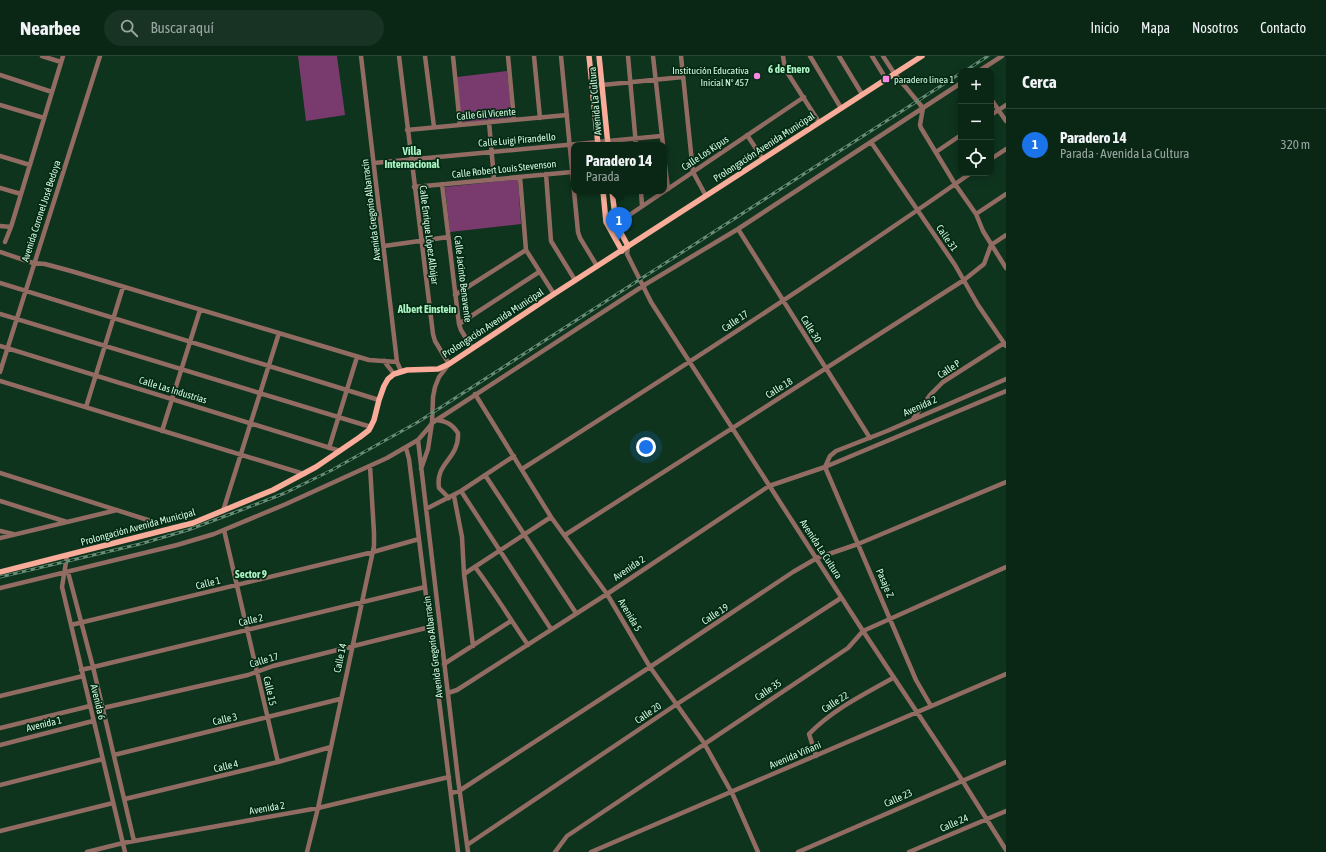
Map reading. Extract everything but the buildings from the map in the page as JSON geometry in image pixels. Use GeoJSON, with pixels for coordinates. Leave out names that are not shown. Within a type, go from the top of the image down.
{"type":"FeatureCollection","features":[{"type":"Feature","properties":{"kind":"main road","name":"Avenida La Cultura"},"geometry":{"type":"LineString","coordinates":[[589,56],[597,142]]}},
{"type":"Feature","properties":{"kind":"main road","name":"Avenida La Cultura"},"geometry":{"type":"LineString","coordinates":[[599,56],[607,142]]}},
{"type":"Feature","properties":{"kind":"main road","name":"Prolongación Avenida Municipal"},"geometry":{"type":"LineString","coordinates":[[394,374],[401,371],[438,369],[449,364],[575,280],[625,252],[628,246],[922,56]]}},
{"type":"Feature","properties":{"kind":"main road","name":"Avenida La Cultura"},"geometry":{"type":"LineString","coordinates":[[603,194],[606,222],[625,252]]}},
{"type":"Feature","properties":{"kind":"main road"},"geometry":{"type":"LineString","coordinates":[[612,194],[616,224],[628,246]]}},
{"type":"Feature","properties":{"kind":"main road"},"geometry":{"type":"LineString","coordinates":[[371,427],[375,417],[378,400],[386,382],[394,374]]}},
{"type":"Feature","properties":{"kind":"main road","name":"Prolongación Avenida Municipal"},"geometry":{"type":"LineString","coordinates":[[0,572],[193,523],[273,490],[304,474],[360,437],[371,427]]}},
{"type":"Feature","properties":{"kind":"street"},"geometry":{"type":"LineString","coordinates":[[42,56],[61,62]]}},
{"type":"Feature","properties":{"kind":"street"},"geometry":{"type":"LineString","coordinates":[[5,242],[11,228],[63,56]]}},
{"type":"Feature","properties":{"kind":"street","name":"Avenida Coronel José Bedoya"},"geometry":{"type":"LineString","coordinates":[[0,372],[100,56]]}},
{"type":"Feature","properties":{"kind":"street","name":"Avenida Gregorio Albarracín"},"geometry":{"type":"LineString","coordinates":[[361,56],[397,362],[401,371]]}},
{"type":"Feature","properties":{"kind":"street","name":"Calle Enrique López Albújar"},"geometry":{"type":"LineString","coordinates":[[399,56],[433,334],[435,341],[449,364]]}},
{"type":"Feature","properties":{"kind":"street"},"geometry":{"type":"LineString","coordinates":[[425,56],[434,128]]}},
{"type":"Feature","properties":{"kind":"street"},"geometry":{"type":"LineString","coordinates":[[452,56],[460,125]]}},
{"type":"Feature","properties":{"kind":"street"},"geometry":{"type":"LineString","coordinates":[[508,56],[514,120]]}},
{"type":"Feature","properties":{"kind":"street"},"geometry":{"type":"LineString","coordinates":[[534,56],[540,118]]}},
{"type":"Feature","properties":{"kind":"street"},"geometry":{"type":"LineString","coordinates":[[561,56],[571,163]]}},
{"type":"Feature","properties":{"kind":"street"},"geometry":{"type":"LineString","coordinates":[[628,56],[636,142]]}},
{"type":"Feature","properties":{"kind":"street"},"geometry":{"type":"LineString","coordinates":[[653,56],[663,142]]}},
{"type":"Feature","properties":{"kind":"street"},"geometry":{"type":"LineString","coordinates":[[681,56],[693,172],[706,196]]}},
{"type":"Feature","properties":{"kind":"street"},"geometry":{"type":"LineString","coordinates":[[782,56],[785,69],[819,122]]}},
{"type":"Feature","properties":{"kind":"street"},"geometry":{"type":"LineString","coordinates":[[810,56],[841,108]]}},
{"type":"Feature","properties":{"kind":"street"},"geometry":{"type":"LineString","coordinates":[[839,56],[862,94]]}},
{"type":"Feature","properties":{"kind":"street"},"geometry":{"type":"LineString","coordinates":[[872,56],[886,79]]}},
{"type":"Feature","properties":{"kind":"street"},"geometry":{"type":"LineString","coordinates":[[883,56],[894,74],[923,108]]}},
{"type":"Feature","properties":{"kind":"street"},"geometry":{"type":"LineString","coordinates":[[984,68],[1002,56]]}},
{"type":"Feature","properties":{"kind":"street"},"geometry":{"type":"LineString","coordinates":[[0,76],[52,92]]}},
{"type":"Feature","properties":{"kind":"street"},"geometry":{"type":"LineString","coordinates":[[592,86],[683,77]]}},
{"type":"Feature","properties":{"kind":"street"},"geometry":{"type":"LineString","coordinates":[[0,588],[177,545],[224,530],[293,501],[406,448],[418,440],[434,421],[474,394],[642,287],[738,229],[958,85]]}},
{"type":"Feature","properties":{"kind":"street","name":"Calle Los Kipus"},"geometry":{"type":"LineString","coordinates":[[668,189],[804,97]]}},
{"type":"Feature","properties":{"kind":"street"},"geometry":{"type":"LineString","coordinates":[[994,103],[1006,121]]}},
{"type":"Feature","properties":{"kind":"street"},"geometry":{"type":"LineString","coordinates":[[0,105],[44,118]]}},
{"type":"Feature","properties":{"kind":"street"},"geometry":{"type":"LineString","coordinates":[[994,113],[1006,105]]}},
{"type":"Feature","properties":{"kind":"street"},"geometry":{"type":"LineString","coordinates":[[923,108],[920,125],[955,184],[976,214],[991,245],[1006,268]]}},
{"type":"Feature","properties":{"kind":"street","name":"Calle Gil Vicente"},"geometry":{"type":"LineString","coordinates":[[407,130],[567,115]]}},
{"type":"Feature","properties":{"kind":"street"},"geometry":{"type":"LineString","coordinates":[[488,122],[494,179]]}},
{"type":"Feature","properties":{"kind":"street"},"geometry":{"type":"LineString","coordinates":[[747,135],[762,159]]}},
{"type":"Feature","properties":{"kind":"street","name":"Calle Luigi Pirandello"},"geometry":{"type":"LineString","coordinates":[[613,142],[662,136]]}},
{"type":"Feature","properties":{"kind":"street"},"geometry":{"type":"LineString","coordinates":[[936,152],[958,137]]}},
{"type":"Feature","properties":{"kind":"street","name":"Calle 31"},"geometry":{"type":"LineString","coordinates":[[871,142],[964,280],[978,305],[1005,345]]}},
{"type":"Feature","properties":{"kind":"street","name":"Calle Luigi Pirandello"},"geometry":{"type":"LineString","coordinates":[[374,163],[411,158],[569,144]]}},
{"type":"Feature","properties":{"kind":"street"},"geometry":{"type":"LineString","coordinates":[[994,157],[1006,148]]}},
{"type":"Feature","properties":{"kind":"street"},"geometry":{"type":"LineString","coordinates":[[0,156],[30,165]]}},
{"type":"Feature","properties":{"kind":"street","name":"Calle Robert Louis Stevenson"},"geometry":{"type":"LineString","coordinates":[[414,187],[571,172]]}},
{"type":"Feature","properties":{"kind":"street"},"geometry":{"type":"LineString","coordinates":[[546,174],[551,241],[575,280]]}},
{"type":"Feature","properties":{"kind":"street","name":"Calle 17"},"geometry":{"type":"LineString","coordinates":[[522,469],[688,363],[918,211],[967,176]]}},
{"type":"Feature","properties":{"kind":"street"},"geometry":{"type":"LineString","coordinates":[[520,177],[526,250],[554,294]]}},
{"type":"Feature","properties":{"kind":"street"},"geometry":{"type":"LineString","coordinates":[[667,181],[668,189]]}},
{"type":"Feature","properties":{"kind":"street","name":"Calle Jacinto Benavente"},"geometry":{"type":"LineString","coordinates":[[442,184],[459,324],[472,348]]}},
{"type":"Feature","properties":{"kind":"street"},"geometry":{"type":"LineString","coordinates":[[0,188],[21,194]]}},
{"type":"Feature","properties":{"kind":"street"},"geometry":{"type":"LineString","coordinates":[[574,194],[578,232],[580,238],[598,266]]}},
{"type":"Feature","properties":{"kind":"street"},"geometry":{"type":"LineString","coordinates":[[641,194],[642,206]]}},
{"type":"Feature","properties":{"kind":"street","name":"Calle Los Kipus"},"geometry":{"type":"LineString","coordinates":[[616,224],[660,194]]}},
{"type":"Feature","properties":{"kind":"street"},"geometry":{"type":"LineString","coordinates":[[976,214],[1006,194]]}},
{"type":"Feature","properties":{"kind":"street"},"geometry":{"type":"LineString","coordinates":[[0,226],[11,228]]}},
{"type":"Feature","properties":{"kind":"street","name":"Calle 30"},"geometry":{"type":"LineString","coordinates":[[738,229],[870,438]]}},
{"type":"Feature","properties":{"kind":"street"},"geometry":{"type":"LineString","coordinates":[[991,245],[1006,236]]}},
{"type":"Feature","properties":{"kind":"street"},"geometry":{"type":"LineString","coordinates":[[384,246],[448,237]]}},
{"type":"Feature","properties":{"kind":"street","name":"Calle 18"},"geometry":{"type":"LineString","coordinates":[[565,535],[964,280],[984,264],[991,245]]}},
{"type":"Feature","properties":{"kind":"street"},"geometry":{"type":"LineString","coordinates":[[455,296],[526,250]]}},
{"type":"Feature","properties":{"kind":"street"},"geometry":{"type":"LineString","coordinates":[[0,252],[34,263],[45,264],[124,287],[357,357],[369,360],[397,362]]}},
{"type":"Feature","properties":{"kind":"street","name":"Avenida La Cultura"},"geometry":{"type":"LineString","coordinates":[[625,252],[642,287],[688,363],[817,558],[893,678],[962,780],[1006,850]]}},
{"type":"Feature","properties":{"kind":"street"},"geometry":{"type":"LineString","coordinates":[[459,324],[539,272]]}},
{"type":"Feature","properties":{"kind":"street"},"geometry":{"type":"LineString","coordinates":[[0,284],[378,400]]}},
{"type":"Feature","properties":{"kind":"street"},"geometry":{"type":"LineString","coordinates":[[86,407],[124,287]]}},
{"type":"Feature","properties":{"kind":"street"},"geometry":{"type":"LineString","coordinates":[[162,431],[200,310]]}},
{"type":"Feature","properties":{"kind":"street"},"geometry":{"type":"LineString","coordinates":[[0,314],[371,427]]}},
{"type":"Feature","properties":{"kind":"street"},"geometry":{"type":"LineString","coordinates":[[223,511],[278,333]]}},
{"type":"Feature","properties":{"kind":"street","name":"Calle P"},"geometry":{"type":"LineString","coordinates":[[913,419],[930,394],[943,382],[1005,345]]}},
{"type":"Feature","properties":{"kind":"street","name":"Calle Las Industrias"},"geometry":{"type":"LineString","coordinates":[[0,346],[340,451]]}},
{"type":"Feature","properties":{"kind":"street"},"geometry":{"type":"LineString","coordinates":[[329,448],[357,357]]}},
{"type":"Feature","properties":{"kind":"street"},"geometry":{"type":"LineString","coordinates":[[384,361],[394,374]]}},
{"type":"Feature","properties":{"kind":"street"},"geometry":{"type":"LineString","coordinates":[[421,469],[428,449],[434,421],[433,397],[435,387],[439,378],[449,364]]}},
{"type":"Feature","properties":{"kind":"street","name":"Avenida 2"},"geometry":{"type":"LineString","coordinates":[[825,467],[832,454],[1006,379]]}},
{"type":"Feature","properties":{"kind":"street"},"geometry":{"type":"LineString","coordinates":[[0,381],[304,474]]}},
{"type":"Feature","properties":{"kind":"street","name":"Avenida 2"},"geometry":{"type":"LineString","coordinates":[[448,693],[457,690],[528,645],[769,486],[825,467],[1006,391]]}},
{"type":"Feature","properties":{"kind":"street","name":"Avenida 5"},"geometry":{"type":"LineString","coordinates":[[474,394],[551,517],[607,594],[650,667],[704,743],[731,792],[758,852]]}},
{"type":"Feature","properties":{"kind":"street"},"geometry":{"type":"LineString","coordinates":[[434,421],[447,422],[458,432],[458,442],[454,452],[441,470],[439,476],[439,488],[451,497],[462,538],[464,574],[473,646]]}},
{"type":"Feature","properties":{"kind":"street"},"geometry":{"type":"LineString","coordinates":[[880,443],[887,431]]}},
{"type":"Feature","properties":{"kind":"street","name":"Avenida Gregorio Albarracín"},"geometry":{"type":"LineString","coordinates":[[418,440],[468,852]]}},
{"type":"Feature","properties":{"kind":"street","name":"Avenida Gregorio Albarracín"},"geometry":{"type":"LineString","coordinates":[[406,448],[409,459],[458,852]]}},
{"type":"Feature","properties":{"kind":"street"},"geometry":{"type":"LineString","coordinates":[[426,509],[461,491],[514,456]]}},
{"type":"Feature","properties":{"kind":"street","name":"Calle 14"},"geometry":{"type":"LineString","coordinates":[[307,852],[318,808],[351,647],[373,552],[374,533],[370,466]]}},
{"type":"Feature","properties":{"kind":"street","name":"Pasaje Z"},"geometry":{"type":"LineString","coordinates":[[825,467],[916,680],[930,706]]}},
{"type":"Feature","properties":{"kind":"street"},"geometry":{"type":"LineString","coordinates":[[0,473],[151,521]]}},
{"type":"Feature","properties":{"kind":"street"},"geometry":{"type":"LineString","coordinates":[[485,475],[576,613]]}},
{"type":"Feature","properties":{"kind":"street","name":"Calle 19"},"geometry":{"type":"LineString","coordinates":[[451,793],[460,790],[793,572],[817,558],[858,544],[1006,482]]}},
{"type":"Feature","properties":{"kind":"street"},"geometry":{"type":"LineString","coordinates":[[461,491],[551,629]]}},
{"type":"Feature","properties":{"kind":"street"},"geometry":{"type":"LineString","coordinates":[[0,501],[67,522]]}},
{"type":"Feature","properties":{"kind":"street"},"geometry":{"type":"LineString","coordinates":[[0,538],[117,510]]}},
{"type":"Feature","properties":{"kind":"street"},"geometry":{"type":"LineString","coordinates":[[464,574],[551,517]]}},
{"type":"Feature","properties":{"kind":"street","name":"Calle 15"},"geometry":{"type":"LineString","coordinates":[[224,530],[246,630],[278,762]]}},
{"type":"Feature","properties":{"kind":"street"},"geometry":{"type":"LineString","coordinates":[[0,531],[14,535]]}},
{"type":"Feature","properties":{"kind":"street","name":"Calle 1"},"geometry":{"type":"LineString","coordinates":[[70,625],[373,552],[419,539]]}},
{"type":"Feature","properties":{"kind":"street","name":"Avenida 6"},"geometry":{"type":"LineString","coordinates":[[67,556],[66,572],[62,587],[125,852]]}},
{"type":"Feature","properties":{"kind":"street"},"geometry":{"type":"LineString","coordinates":[[475,567],[528,645]]}},
{"type":"Feature","properties":{"kind":"street","name":"Calle 35"},"geometry":{"type":"LineString","coordinates":[[555,852],[567,836],[848,648],[863,631],[1006,567]]}},
{"type":"Feature","properties":{"kind":"street","name":"Avenida 6"},"geometry":{"type":"LineString","coordinates":[[66,572],[93,667],[134,841]]}},
{"type":"Feature","properties":{"kind":"street","name":"Calle 2"},"geometry":{"type":"LineString","coordinates":[[81,670],[425,587]]}},
{"type":"Feature","properties":{"kind":"street","name":"Calle 20"},"geometry":{"type":"LineString","coordinates":[[467,845],[677,704],[841,598]]}},
{"type":"Feature","properties":{"kind":"street"},"geometry":{"type":"LineString","coordinates":[[444,664],[511,621]]}},
{"type":"Feature","properties":{"kind":"street","name":"Calle 17"},"geometry":{"type":"LineString","coordinates":[[103,708],[248,675],[256,671],[430,627]]}},
{"type":"Feature","properties":{"kind":"street","name":"Avenida Viñani"},"geometry":{"type":"LineString","coordinates":[[591,852],[1006,674]]}},
{"type":"Feature","properties":{"kind":"street"},"geometry":{"type":"LineString","coordinates":[[0,696],[83,676]]}},
{"type":"Feature","properties":{"kind":"street","name":"Calle 22"},"geometry":{"type":"LineString","coordinates":[[816,756],[809,734],[820,722],[893,678]]}},
{"type":"Feature","properties":{"kind":"street","name":"Calle 3"},"geometry":{"type":"LineString","coordinates":[[114,755],[340,699]]}},
{"type":"Feature","properties":{"kind":"street","name":"Avenida 1"},"geometry":{"type":"LineString","coordinates":[[0,728],[90,706]]}},
{"type":"Feature","properties":{"kind":"street","name":"Avenida 1"},"geometry":{"type":"LineString","coordinates":[[0,745],[94,721]]}},
{"type":"Feature","properties":{"kind":"street","name":"Calle 4"},"geometry":{"type":"LineString","coordinates":[[125,799],[278,762],[331,747]]}},
{"type":"Feature","properties":{"kind":"street"},"geometry":{"type":"LineString","coordinates":[[0,785],[103,759]]}},
{"type":"Feature","properties":{"kind":"street","name":"Calle 23"},"geometry":{"type":"LineString","coordinates":[[798,852],[1006,762]]}},
{"type":"Feature","properties":{"kind":"street","name":"Avenida 2"},"geometry":{"type":"LineString","coordinates":[[87,852],[123,843],[318,808],[449,777]]}},
{"type":"Feature","properties":{"kind":"street"},"geometry":{"type":"LineString","coordinates":[[0,831],[113,803]]}},
{"type":"Feature","properties":{"kind":"street","name":"Calle 24"},"geometry":{"type":"LineString","coordinates":[[909,852],[1006,811]]}},
{"type":"Feature","properties":{"kind":"shaded area"},"geometry":{"type":"Polygon","coordinates":[[[298,56],[337,56],[345,115],[306,121],[298,56]]]}},
{"type":"Feature","properties":{"kind":"shaded area"},"geometry":{"type":"Polygon","coordinates":[[[507,71],[512,118],[461,123],[457,77],[507,71]]]}},
{"type":"Feature","properties":{"kind":"shaded area"},"geometry":{"type":"Polygon","coordinates":[[[518,179],[521,224],[450,232],[445,187],[518,179]]]}},
{"type":"Feature","properties":{"kind":"railway"},"geometry":{"type":"LineString","coordinates":[[970,68],[988,56]]}},
{"type":"Feature","properties":{"kind":"railway"},"geometry":{"type":"LineString","coordinates":[[0,577],[140,544],[188,530],[285,493],[332,470],[418,422],[958,75]]}},
{"type":"Feature","properties":{"kind":"place","name":"Institución Educativa Inicial Nº 457"},"geometry":{"type":"Point","coordinates":[757,76]}},
{"type":"Feature","properties":{"kind":"place","name":"paradero linea 1"},"geometry":{"type":"Point","coordinates":[886,79]}},
{"type":"Feature","properties":{"kind":"place","name":"Paradero 14"},"geometry":{"type":"Point","coordinates":[619,240]}},
{"type":"Feature","properties":{"kind":"district","name":"6 de Enero"},"geometry":{"type":"Point","coordinates":[789,69]}},
{"type":"Feature","properties":{"kind":"district","name":"Villa Internacional"},"geometry":{"type":"Point","coordinates":[412,157]}},
{"type":"Feature","properties":{"kind":"district","name":"Albert Einstein"},"geometry":{"type":"Point","coordinates":[427,309]}},
{"type":"Feature","properties":{"kind":"district","name":"Sector 9"},"geometry":{"type":"Point","coordinates":[251,574]}}]}
